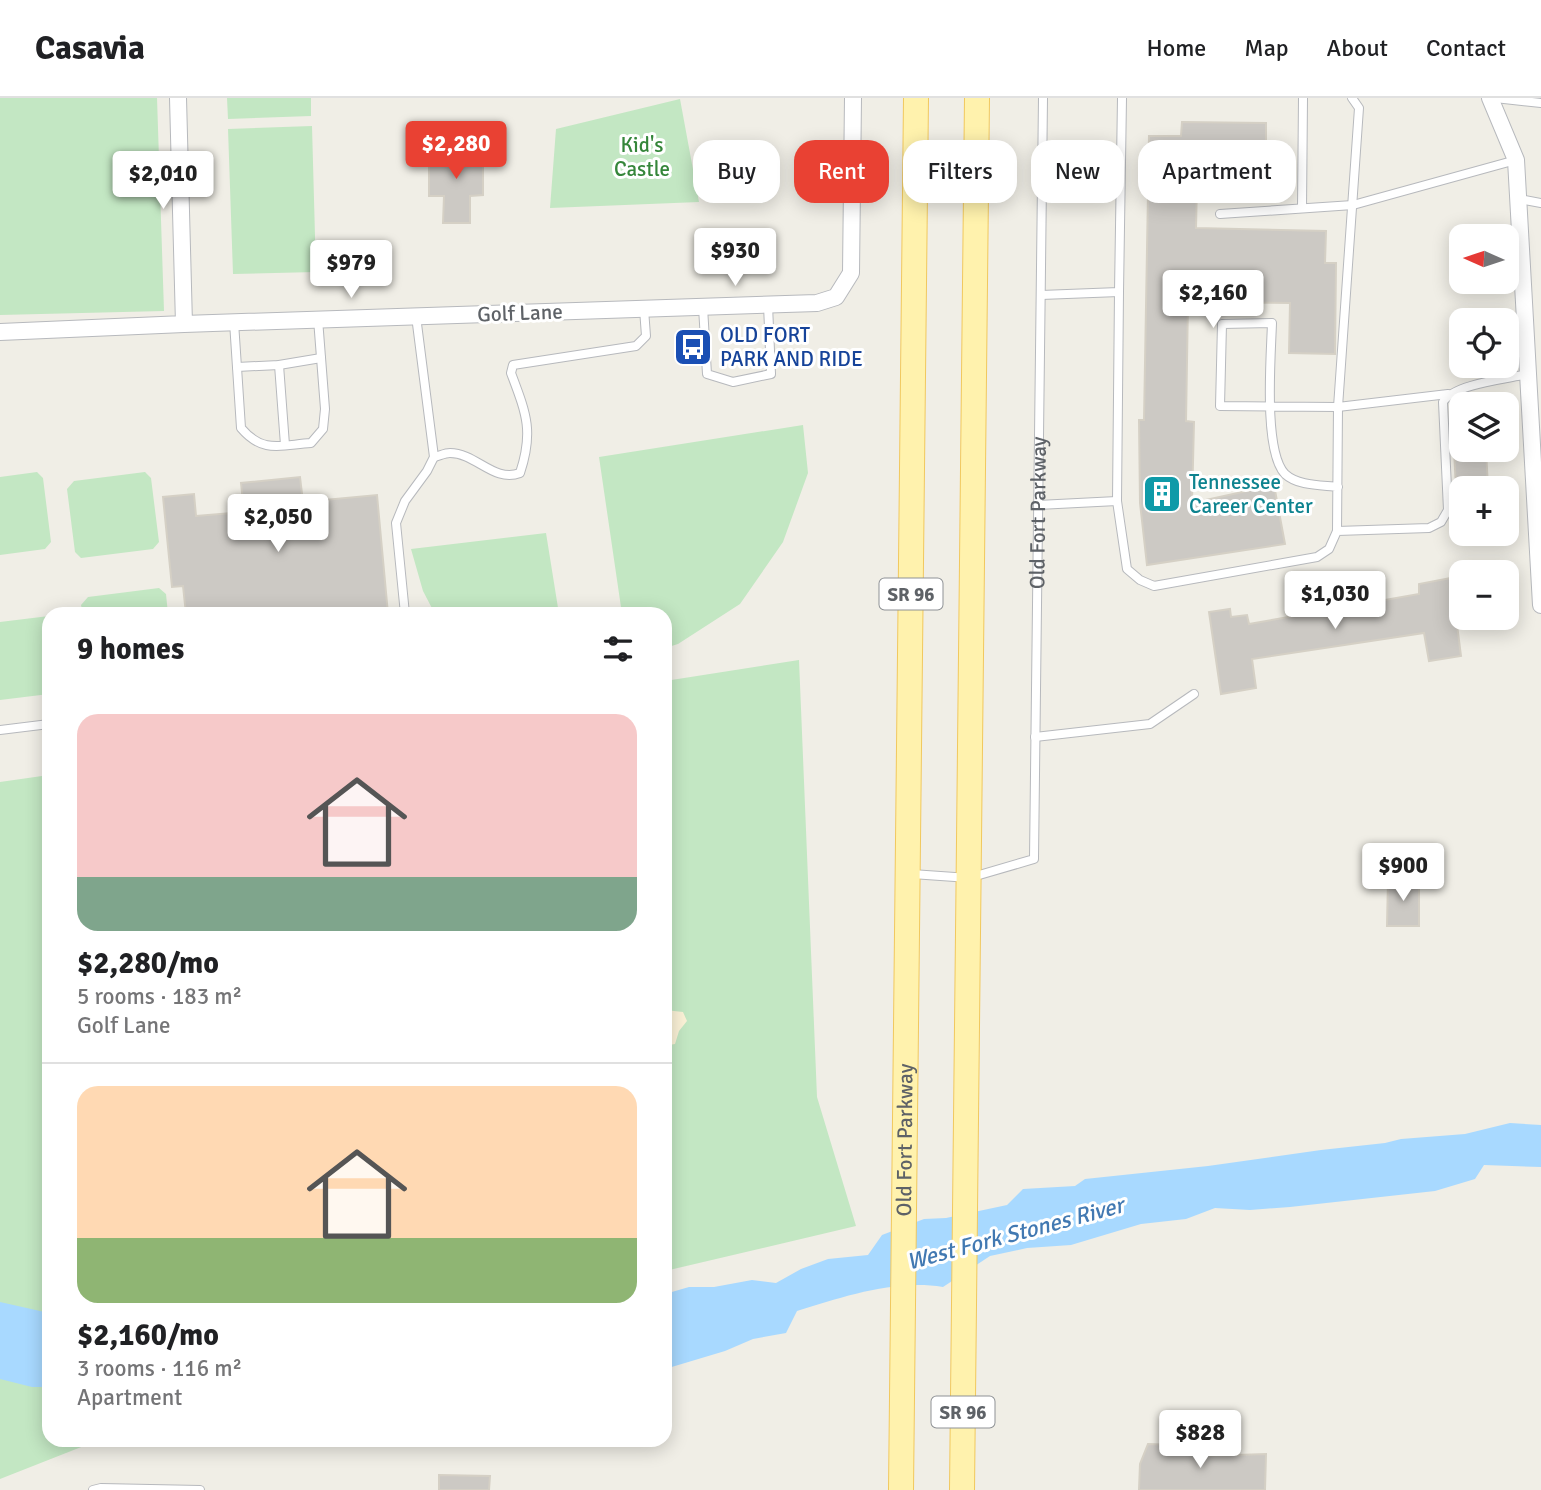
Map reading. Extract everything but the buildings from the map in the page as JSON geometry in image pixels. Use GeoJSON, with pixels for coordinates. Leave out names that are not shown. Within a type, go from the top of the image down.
{"type":"FeatureCollection","features":[{"type":"Feature","properties":{"kind":"main road","name":"Old Fort Parkway"},"geometry":{"type":"LineString","coordinates":[[901,1490],[916,98]]}},
{"type":"Feature","properties":{"kind":"main road","name":"SR 96"},"geometry":{"type":"LineString","coordinates":[[962,1490],[977,98]]}},
{"type":"Feature","properties":{"kind":"street"},"geometry":{"type":"LineString","coordinates":[[178,98],[184,324]]}},
{"type":"Feature","properties":{"kind":"street","name":"Golf Lane"},"geometry":{"type":"LineString","coordinates":[[0,332],[768,305],[817,303],[836,298],[851,273],[853,98]]}},
{"type":"Feature","properties":{"kind":"street"},"geometry":{"type":"LineString","coordinates":[[1492,98],[1516,160],[1541,605]]}},
{"type":"Feature","properties":{"kind":"lane","name":"Old Fort Parkway"},"geometry":{"type":"LineString","coordinates":[[908,874],[969,878],[1034,859],[1043,98]]}},
{"type":"Feature","properties":{"kind":"lane"},"geometry":{"type":"LineString","coordinates":[[1122,98],[1117,501],[1127,569],[1140,580],[1154,586],[1317,557],[1329,550],[1337,531],[1338,407],[1359,108],[1353,98]]}},
{"type":"Feature","properties":{"kind":"lane"},"geometry":{"type":"LineString","coordinates":[[1303,98],[1303,208]]}},
{"type":"Feature","properties":{"kind":"lane"},"geometry":{"type":"LineString","coordinates":[[1492,98],[1541,103]]}},
{"type":"Feature","properties":{"kind":"lane"},"geometry":{"type":"LineString","coordinates":[[1220,214],[1353,205],[1516,160]]}},
{"type":"Feature","properties":{"kind":"lane"},"geometry":{"type":"LineString","coordinates":[[1518,199],[1541,203]]}},
{"type":"Feature","properties":{"kind":"lane"},"geometry":{"type":"LineString","coordinates":[[1041,295],[1119,292]]}},
{"type":"Feature","properties":{"kind":"lane"},"geometry":{"type":"LineString","coordinates":[[703,307],[707,374],[733,382],[771,374],[768,305]]}},
{"type":"Feature","properties":{"kind":"lane"},"geometry":{"type":"LineString","coordinates":[[434,457],[451,453],[499,474],[513,476],[520,473],[528,449],[527,424],[511,373],[513,365],[636,346],[646,336],[644,309]]}},
{"type":"Feature","properties":{"kind":"lane"},"geometry":{"type":"LineString","coordinates":[[404,607],[396,523],[405,501],[434,457],[416,316]]}},
{"type":"Feature","properties":{"kind":"lane"},"geometry":{"type":"LineString","coordinates":[[234,322],[241,428],[252,440],[267,447],[312,443],[323,429],[325,409],[318,319]]}},
{"type":"Feature","properties":{"kind":"lane"},"geometry":{"type":"LineString","coordinates":[[1338,486],[1302,483],[1285,474],[1275,454],[1270,408],[1272,323],[1222,324],[1220,405],[1270,408],[1338,407],[1448,394],[1528,374]]}},
{"type":"Feature","properties":{"kind":"lane"},"geometry":{"type":"LineString","coordinates":[[237,367],[279,365],[321,358]]}},
{"type":"Feature","properties":{"kind":"lane"},"geometry":{"type":"LineString","coordinates":[[279,365],[285,445]]}},
{"type":"Feature","properties":{"kind":"lane"},"geometry":{"type":"LineString","coordinates":[[1337,531],[1429,528],[1441,522],[1448,510],[1443,402],[1448,394]]}},
{"type":"Feature","properties":{"kind":"lane"},"geometry":{"type":"LineString","coordinates":[[1038,505],[1117,501]]}},
{"type":"Feature","properties":{"kind":"lane"},"geometry":{"type":"LineString","coordinates":[[1035,737],[1150,724],[1194,694]]}},
{"type":"Feature","properties":{"kind":"lane"},"geometry":{"type":"LineString","coordinates":[[0,730],[42,725]]}},
{"type":"Feature","properties":{"kind":"lane"},"geometry":{"type":"LineString","coordinates":[[93,1490],[200,1490]]}},
{"type":"Feature","properties":{"kind":"green space"},"geometry":{"type":"Polygon","coordinates":[[[0,98],[157,98],[164,311],[0,315],[0,98]]]}},
{"type":"Feature","properties":{"kind":"green space"},"geometry":{"type":"Polygon","coordinates":[[[227,98],[311,98],[311,116],[228,119],[227,98]]]}},
{"type":"Feature","properties":{"kind":"green space","name":"Kid's Castle"},"geometry":{"type":"Polygon","coordinates":[[[680,99],[693,169],[693,202],[550,208],[556,129],[680,99]]]}},
{"type":"Feature","properties":{"kind":"green space"},"geometry":{"type":"Polygon","coordinates":[[[312,126],[316,272],[233,274],[228,129],[312,126]]]}},
{"type":"Feature","properties":{"kind":"green space"},"geometry":{"type":"Polygon","coordinates":[[[803,425],[808,473],[783,542],[740,604],[672,646],[672,607],[621,607],[599,457],[803,425]]]}},
{"type":"Feature","properties":{"kind":"green space"},"geometry":{"type":"Polygon","coordinates":[[[37,472],[43,478],[51,542],[45,549],[0,555],[0,477],[37,472]]]}},
{"type":"Feature","properties":{"kind":"green space"},"geometry":{"type":"Polygon","coordinates":[[[145,472],[151,478],[159,542],[153,549],[81,558],[75,552],[67,489],[74,481],[145,472]]]}},
{"type":"Feature","properties":{"kind":"green space"},"geometry":{"type":"Polygon","coordinates":[[[546,533],[558,607],[431,607],[423,591],[411,549],[546,533]]]}},
{"type":"Feature","properties":{"kind":"green space"},"geometry":{"type":"Polygon","coordinates":[[[159,588],[166,594],[167,607],[81,607],[88,597],[159,588]]]}},
{"type":"Feature","properties":{"kind":"green space"},"geometry":{"type":"Polygon","coordinates":[[[42,617],[42,695],[0,700],[0,622],[42,617]]]}},
{"type":"Feature","properties":{"kind":"green space"},"geometry":{"type":"Polygon","coordinates":[[[799,660],[817,1097],[856,1226],[672,1269],[672,680],[799,660]]]}},
{"type":"Feature","properties":{"kind":"green space"},"geometry":{"type":"Polygon","coordinates":[[[42,776],[42,1447],[81,1447],[0,1479],[0,782],[42,776]]]}},
{"type":"Feature","properties":{"kind":"sand"},"geometry":{"type":"Polygon","coordinates":[[[672,1011],[683,1012],[687,1021],[679,1031],[675,1044],[672,1044],[672,1011]]]}},
{"type":"Feature","properties":{"kind":"water","name":"West Fork Stones River"},"geometry":{"type":"Polygon","coordinates":[[[1510,1123],[1541,1125],[1541,1167],[1484,1165],[1475,1179],[1435,1191],[1290,1207],[1250,1210],[1215,1208],[1186,1219],[1141,1224],[1071,1245],[1027,1248],[990,1256],[943,1287],[887,1287],[832,1300],[797,1311],[786,1333],[753,1339],[725,1351],[672,1367],[672,1292],[689,1287],[714,1287],[752,1280],[776,1283],[801,1269],[828,1259],[868,1255],[882,1235],[924,1219],[946,1218],[1007,1205],[1023,1189],[1075,1186],[1085,1179],[1208,1166],[1401,1139],[1465,1134],[1510,1123]]]}},
{"type":"Feature","properties":{"kind":"water"},"geometry":{"type":"Polygon","coordinates":[[[0,1302],[42,1311],[42,1387],[0,1379],[0,1302]]]}},
{"type":"Feature","properties":{"kind":"place","name":"OLD FORT PARK AND RIDE"},"geometry":{"type":"Point","coordinates":[693,347]}},
{"type":"Feature","properties":{"kind":"place","name":"Tennessee Career Center"},"geometry":{"type":"Point","coordinates":[1162,494]}}]}
